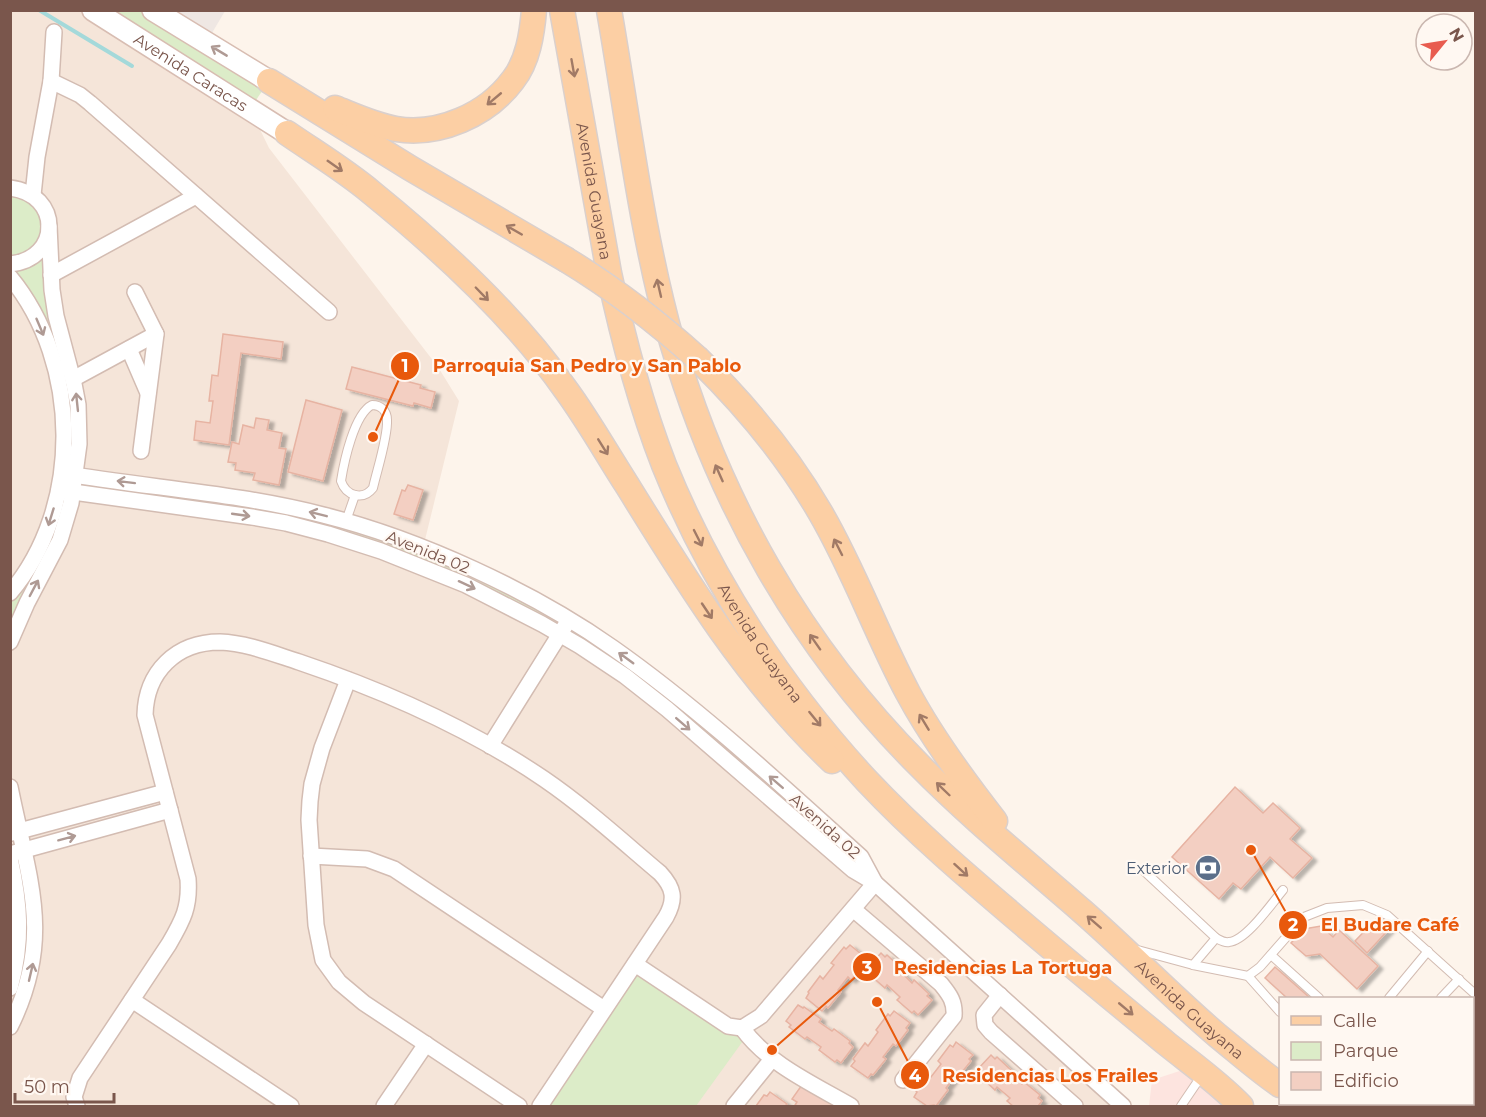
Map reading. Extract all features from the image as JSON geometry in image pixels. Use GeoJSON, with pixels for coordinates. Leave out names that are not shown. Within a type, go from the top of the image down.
{"type":"FeatureCollection","features":[{"type":"Feature","properties":{"kind":"main road"},"geometry":{"type":"LineString","coordinates":[[269,81],[375,124],[412,130],[440,127],[458,121],[489,104],[514,79],[529,44],[534,10]]}},
{"type":"Feature","properties":{"kind":"main road","name":"Avenida Guayana"},"geometry":{"type":"LineString","coordinates":[[562,10],[618,315],[637,387],[664,465],[722,585],[766,653],[811,715],[842,752],[918,831],[1017,918],[1241,1107]]}},
{"type":"Feature","properties":{"kind":"main road","name":"Avenida Guayana"},"geometry":{"type":"LineString","coordinates":[[609,10],[657,284],[672,341],[704,438],[733,505],[766,566],[821,651],[864,706],[918,765],[1121,945],[1199,1020],[1279,1084]]}},
{"type":"Feature","properties":{"kind":"main road"},"geometry":{"type":"LineString","coordinates":[[269,81],[607,286],[642,311],[698,359],[752,416],[808,492],[846,561],[893,663],[926,725],[975,795],[1034,870]]}},
{"type":"Feature","properties":{"kind":"main road"},"geometry":{"type":"LineString","coordinates":[[287,133],[371,192],[448,259],[518,330],[566,389],[680,571],[762,688],[831,761],[918,831]]}},
{"type":"Feature","properties":{"kind":"street","name":"Avenida Caracas"},"geometry":{"type":"LineString","coordinates":[[93,10],[287,133]]}},
{"type":"Feature","properties":{"kind":"street","name":"Avenida Caracas"},"geometry":{"type":"LineString","coordinates":[[153,10],[269,81]]}},
{"type":"Feature","properties":{"kind":"street"},"geometry":{"type":"LineString","coordinates":[[33,195],[37,157],[51,81],[54,32]]}},
{"type":"Feature","properties":{"kind":"street"},"geometry":{"type":"LineString","coordinates":[[51,81],[80,95],[90,103],[329,312]]}},
{"type":"Feature","properties":{"kind":"street"},"geometry":{"type":"LineString","coordinates":[[10,188],[33,195],[48,214],[56,316],[73,379],[78,405],[79,435],[68,475],[60,540],[27,603],[10,642]]}},
{"type":"Feature","properties":{"kind":"street"},"geometry":{"type":"LineString","coordinates":[[51,275],[196,196]]}},
{"type":"Feature","properties":{"kind":"street"},"geometry":{"type":"LineString","coordinates":[[10,264],[34,257],[48,238],[49,226]]}},
{"type":"Feature","properties":{"kind":"street"},"geometry":{"type":"LineString","coordinates":[[10,277],[35,315],[55,368],[63,410],[64,450],[68,475]]}},
{"type":"Feature","properties":{"kind":"street"},"geometry":{"type":"LineString","coordinates":[[135,292],[156,334],[141,451]]}},
{"type":"Feature","properties":{"kind":"street"},"geometry":{"type":"LineString","coordinates":[[73,379],[156,334]]}},
{"type":"Feature","properties":{"kind":"street"},"geometry":{"type":"LineString","coordinates":[[129,349],[148,394]]}},
{"type":"Feature","properties":{"kind":"street","name":"Avenida 02"},"geometry":{"type":"LineString","coordinates":[[68,475],[208,493],[304,510],[346,521],[423,548],[471,569],[568,620],[642,669],[713,727],[861,857],[875,883]]}},
{"type":"Feature","properties":{"kind":"street"},"geometry":{"type":"LineString","coordinates":[[10,593],[26,572],[66,491]]}},
{"type":"Feature","properties":{"kind":"street","name":"Avenida 02"},"geometry":{"type":"LineString","coordinates":[[66,491],[286,523],[381,551],[466,585],[560,634],[642,689],[853,870],[875,883]]}},
{"type":"Feature","properties":{"kind":"street"},"geometry":{"type":"LineString","coordinates":[[205,510],[208,493]]}},
{"type":"Feature","properties":{"kind":"street"},"geometry":{"type":"LineString","coordinates":[[490,746],[568,620]]}},
{"type":"Feature","properties":{"kind":"street"},"geometry":{"type":"LineString","coordinates":[[77,1107],[74,1096],[80,1078],[169,944],[182,921],[188,903],[188,879],[145,715],[151,682],[157,672],[173,656],[197,645],[231,643],[283,657],[348,680],[426,713],[490,746],[545,779],[668,882],[673,894],[671,908],[540,1107]]}},
{"type":"Feature","properties":{"kind":"street"},"geometry":{"type":"LineString","coordinates":[[348,680],[325,740],[312,784],[309,820],[319,946],[330,971],[348,990],[519,1107]]}},
{"type":"Feature","properties":{"kind":"street"},"geometry":{"type":"LineString","coordinates":[[10,787],[20,927],[10,988]]}},
{"type":"Feature","properties":{"kind":"street"},"geometry":{"type":"LineString","coordinates":[[15,832],[165,792]]}},
{"type":"Feature","properties":{"kind":"street"},"geometry":{"type":"LineString","coordinates":[[15,854],[170,810]]}},
{"type":"Feature","properties":{"kind":"street"},"geometry":{"type":"LineString","coordinates":[[10,1027],[25,994],[35,950],[35,908],[15,854]]}},
{"type":"Feature","properties":{"kind":"street"},"geometry":{"type":"LineString","coordinates":[[311,856],[367,858],[394,869],[494,933],[604,1009]]}},
{"type":"Feature","properties":{"kind":"street"},"geometry":{"type":"LineString","coordinates":[[635,964],[728,1026],[742,1028],[748,1026],[760,1016],[875,883],[1123,1107]]}},
{"type":"Feature","properties":{"kind":"street"},"geometry":{"type":"LineString","coordinates":[[853,909],[941,984],[951,996],[954,1006],[954,1016],[903,1080]]}},
{"type":"Feature","properties":{"kind":"street"},"geometry":{"type":"LineString","coordinates":[[1000,995],[984,1015],[985,1025],[1005,1046],[1075,1107]]}},
{"type":"Feature","properties":{"kind":"street"},"geometry":{"type":"LineString","coordinates":[[132,1000],[291,1107]]}},
{"type":"Feature","properties":{"kind":"street"},"geometry":{"type":"LineString","coordinates":[[742,1028],[757,1047],[772,1059],[851,1107]]}},
{"type":"Feature","properties":{"kind":"street"},"geometry":{"type":"LineString","coordinates":[[384,1107],[426,1044]]}},
{"type":"Feature","properties":{"kind":"street"},"geometry":{"type":"LineString","coordinates":[[734,1107],[772,1059]]}},
{"type":"Feature","properties":{"kind":"lane"},"geometry":{"type":"LineString","coordinates":[[377,405],[382,408],[387,420],[373,488],[364,496],[355,495],[343,487],[342,475],[361,415],[366,408],[377,405]]}},
{"type":"Feature","properties":{"kind":"lane"},"geometry":{"type":"LineString","coordinates":[[346,521],[355,495]]}},
{"type":"Feature","properties":{"kind":"lane"},"geometry":{"type":"LineString","coordinates":[[1143,870],[1216,938],[1227,943],[1236,941],[1245,934],[1283,890]]}},
{"type":"Feature","properties":{"kind":"lane"},"geometry":{"type":"LineString","coordinates":[[1248,976],[1260,967],[1304,917],[1327,908],[1363,905],[1387,915],[1476,995]]}},
{"type":"Feature","properties":{"kind":"lane"},"geometry":{"type":"LineString","coordinates":[[1193,965],[1216,938]]}},
{"type":"Feature","properties":{"kind":"lane"},"geometry":{"type":"LineString","coordinates":[[1121,945],[1193,965],[1248,976],[1279,1010]]}},
{"type":"Feature","properties":{"kind":"lane"},"geometry":{"type":"LineString","coordinates":[[1391,997],[1428,951]]}},
{"type":"Feature","properties":{"kind":"lane"},"geometry":{"type":"LineString","coordinates":[[1271,955],[1317,997]]}},
{"type":"Feature","properties":{"kind":"lane"},"geometry":{"type":"LineString","coordinates":[[1443,997],[1459,980]]}},
{"type":"Feature","properties":{"kind":"lane"},"geometry":{"type":"LineString","coordinates":[[1181,1107],[1203,1073]]}},
{"type":"Feature","properties":{"kind":"shaded area"},"geometry":{"type":"Polygon","coordinates":[[[10,11],[93,11],[250,109],[269,148],[438,367],[459,401],[423,548],[511,589],[875,883],[1123,1106],[11,1106],[10,11]]]}},
{"type":"Feature","properties":{"kind":"shaded area"},"geometry":{"type":"Polygon","coordinates":[[[153,11],[225,11],[206,43],[153,11]]]}},
{"type":"Feature","properties":{"kind":"shaded area"},"geometry":{"type":"Polygon","coordinates":[[[1195,1066],[1241,1106],[1149,1106],[1152,1080],[1195,1066]]]}},
{"type":"Feature","properties":{"kind":"green space"},"geometry":{"type":"Polygon","coordinates":[[[93,11],[153,11],[269,81],[250,109],[93,11]]]}},
{"type":"Feature","properties":{"kind":"green space"},"geometry":{"type":"Polygon","coordinates":[[[11,188],[33,195],[49,247],[74,384],[76,476],[235,497],[423,548],[583,629],[820,820],[875,883],[667,709],[542,624],[328,534],[73,492],[11,642],[11,593],[16,586],[62,473],[60,389],[11,277],[11,188]]]}},
{"type":"Feature","properties":{"kind":"green space"},"geometry":{"type":"Polygon","coordinates":[[[635,964],[728,1026],[761,1016],[696,1106],[540,1106],[635,964]]]}},
{"type":"Feature","properties":{"kind":"building"},"geometry":{"type":"Polygon","coordinates":[[[223,334],[283,342],[281,359],[241,353],[229,445],[194,440],[196,421],[210,423],[213,401],[209,401],[212,375],[218,376],[223,334]]]}},
{"type":"Feature","properties":{"kind":"building"},"geometry":{"type":"Polygon","coordinates":[[[352,367],[421,385],[420,388],[435,392],[431,408],[414,403],[413,406],[346,389],[352,367]]]}},
{"type":"Feature","properties":{"kind":"building"},"geometry":{"type":"Polygon","coordinates":[[[306,400],[342,410],[323,481],[288,472],[306,400]]]}},
{"type":"Feature","properties":{"kind":"building"},"geometry":{"type":"Polygon","coordinates":[[[256,418],[269,420],[267,430],[282,433],[279,448],[286,449],[279,485],[253,480],[255,473],[235,470],[236,463],[228,462],[232,442],[239,444],[243,425],[254,428],[256,418]]]}},
{"type":"Feature","properties":{"kind":"building"},"geometry":{"type":"Polygon","coordinates":[[[408,485],[423,490],[413,520],[394,514],[402,490],[405,491],[408,485]]]}},
{"type":"Feature","properties":{"kind":"building"},"geometry":{"type":"Polygon","coordinates":[[[1235,787],[1263,813],[1273,803],[1300,828],[1290,839],[1312,858],[1293,878],[1270,857],[1241,889],[1233,883],[1219,899],[1172,857],[1235,787]]]}},
{"type":"Feature","properties":{"kind":"building"},"geometry":{"type":"Polygon","coordinates":[[[1379,916],[1391,927],[1367,953],[1355,941],[1379,916]]]}},
{"type":"Feature","properties":{"kind":"building"},"geometry":{"type":"Polygon","coordinates":[[[1321,926],[1333,937],[1339,930],[1378,966],[1357,989],[1320,954],[1306,956],[1291,943],[1304,929],[1321,926]]]}},
{"type":"Feature","properties":{"kind":"building"},"geometry":{"type":"Polygon","coordinates":[[[850,945],[866,958],[862,962],[864,964],[851,980],[848,977],[838,990],[841,992],[828,1008],[826,1006],[822,1011],[806,998],[808,992],[820,976],[823,979],[834,965],[831,963],[844,947],[846,949],[850,945]]]}},
{"type":"Feature","properties":{"kind":"building"},"geometry":{"type":"Polygon","coordinates":[[[881,953],[885,957],[887,955],[902,969],[900,971],[912,983],[914,980],[929,994],[927,996],[932,1000],[918,1015],[914,1011],[912,1013],[897,1000],[900,997],[887,985],[885,988],[869,974],[872,972],[867,968],[881,953]]]}},
{"type":"Feature","properties":{"kind":"building"},"geometry":{"type":"Polygon","coordinates":[[[1275,967],[1309,997],[1286,997],[1265,978],[1275,967]]]}},
{"type":"Feature","properties":{"kind":"building"},"geometry":{"type":"Polygon","coordinates":[[[798,1005],[821,1019],[819,1022],[832,1031],[834,1029],[850,1041],[853,1047],[841,1063],[837,1060],[835,1062],[819,1050],[821,1047],[789,1027],[791,1025],[786,1021],[798,1005]]]}},
{"type":"Feature","properties":{"kind":"building"},"geometry":{"type":"Polygon","coordinates":[[[894,1011],[910,1023],[906,1028],[908,1030],[896,1046],[893,1044],[883,1057],[886,1059],[868,1078],[851,1066],[855,1061],[853,1059],[865,1043],[868,1046],[878,1032],[876,1030],[888,1014],[890,1016],[894,1011]]]}},
{"type":"Feature","properties":{"kind":"building"},"geometry":{"type":"Polygon","coordinates":[[[956,1042],[973,1055],[969,1059],[971,1061],[958,1077],[956,1075],[936,1106],[927,1106],[914,1097],[917,1092],[915,1090],[927,1074],[931,1077],[941,1064],[938,1061],[950,1045],[953,1047],[956,1042]]]}},
{"type":"Feature","properties":{"kind":"building"},"geometry":{"type":"Polygon","coordinates":[[[991,1055],[995,1059],[997,1057],[1012,1071],[1010,1073],[1022,1084],[1024,1082],[1040,1095],[1038,1098],[1042,1101],[1038,1106],[1013,1106],[1007,1101],[1010,1098],[997,1087],[995,1090],[980,1076],[982,1074],[977,1070],[991,1055]]]}},
{"type":"Feature","properties":{"kind":"building"},"geometry":{"type":"Polygon","coordinates":[[[804,1082],[835,1106],[795,1105],[797,1102],[792,1099],[804,1082]]]}},
{"type":"Feature","properties":{"kind":"building"},"geometry":{"type":"Polygon","coordinates":[[[770,1092],[787,1104],[785,1106],[756,1106],[764,1095],[767,1096],[770,1092]]]}},
{"type":"Feature","properties":{"kind":"waterway"},"geometry":{"type":"LineString","coordinates":[[39,10],[132,66]]}},
{"type":"Feature","properties":{"kind":"place","name":"Parroquia San Pedro y San Pablo"},"geometry":{"type":"Point","coordinates":[373,437]}},
{"type":"Feature","properties":{"kind":"place","name":"El Budare Café"},"geometry":{"type":"Point","coordinates":[1251,850]}},
{"type":"Feature","properties":{"kind":"place","name":"Exterior"},"geometry":{"type":"Point","coordinates":[1208,868]}},
{"type":"Feature","properties":{"kind":"place","name":"Residencias Los Frailes"},"geometry":{"type":"Point","coordinates":[877,1002]}},
{"type":"Feature","properties":{"kind":"place","name":"Residencias La Tortuga"},"geometry":{"type":"Point","coordinates":[772,1050]}}]}
